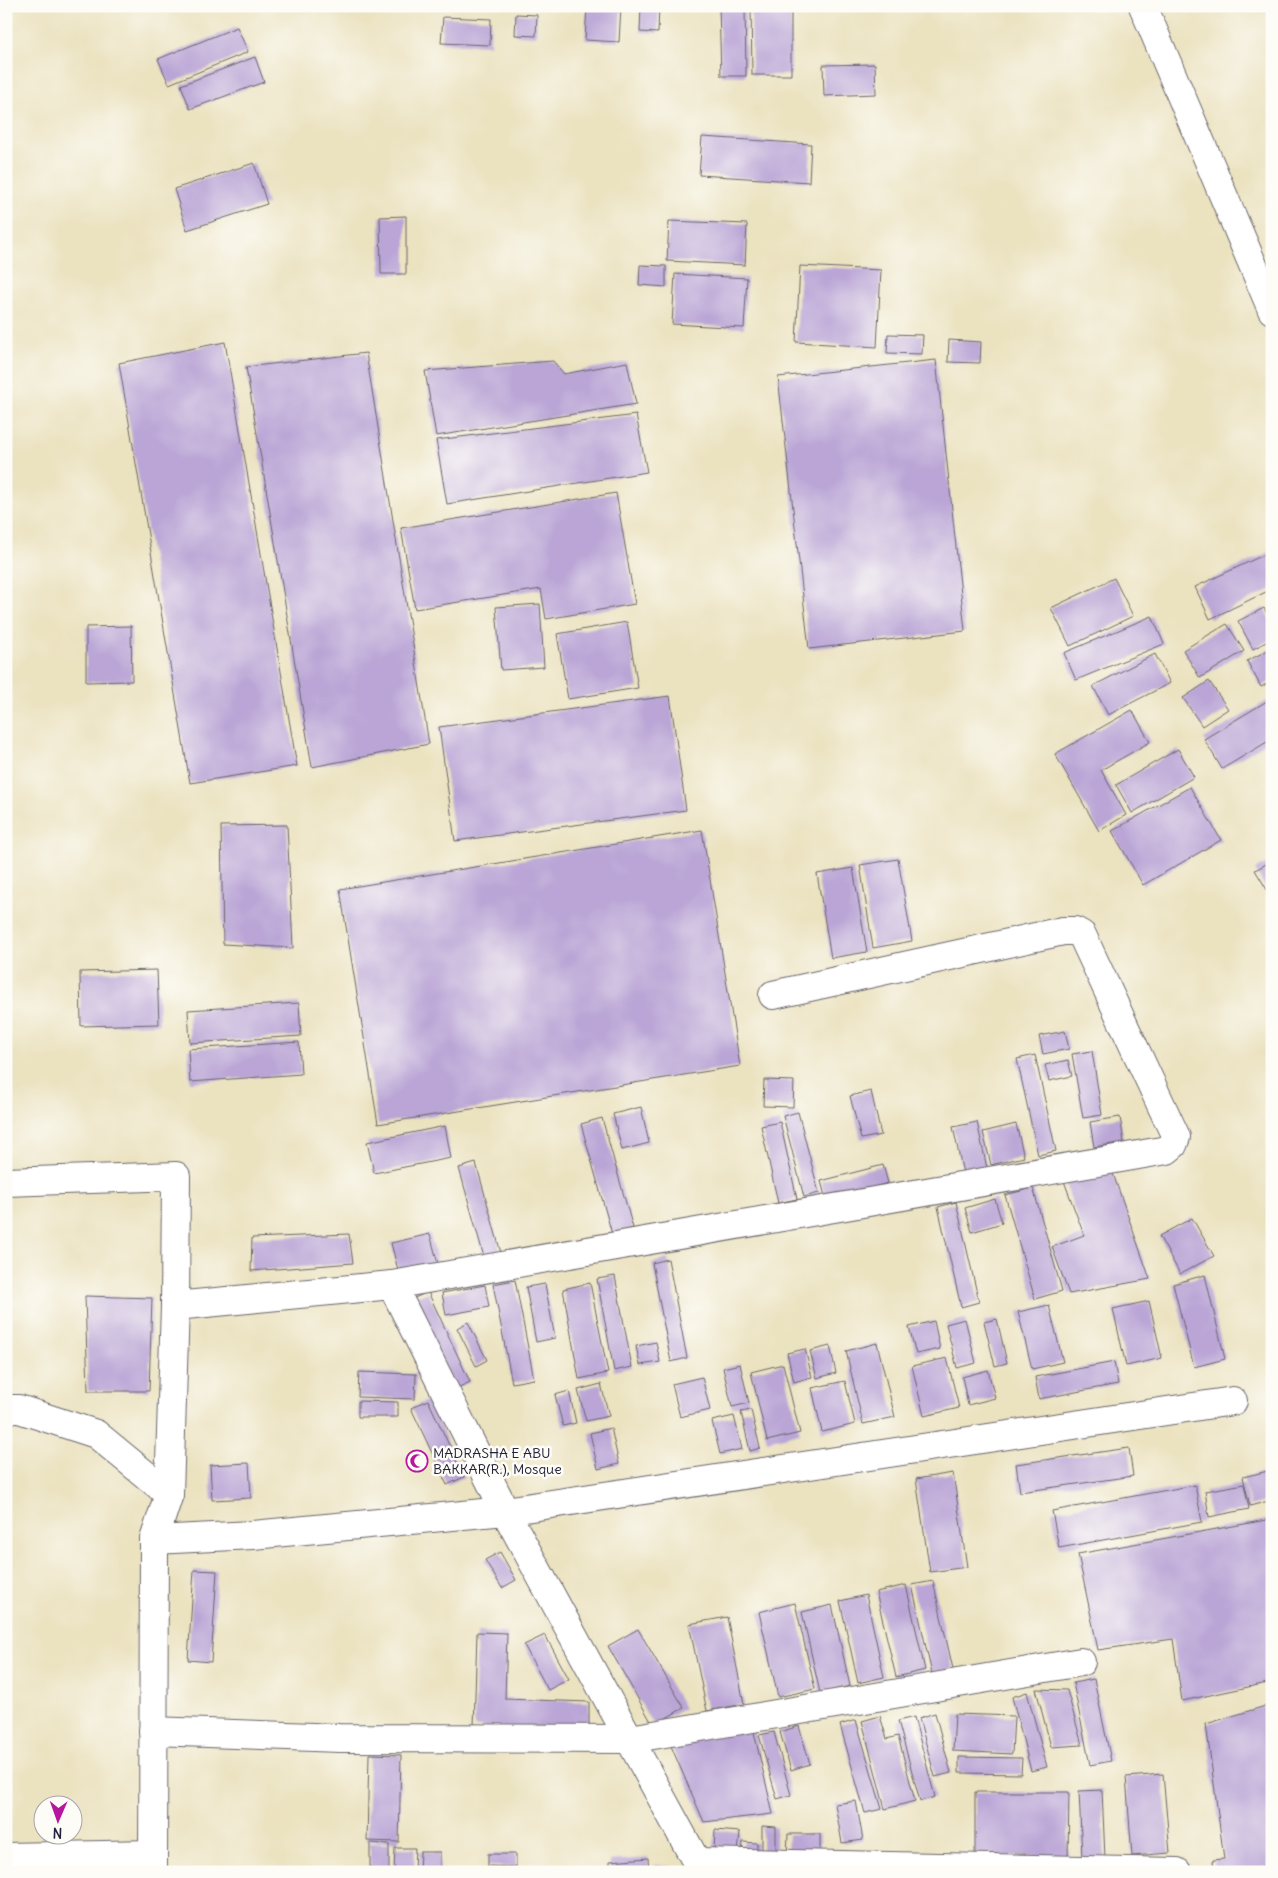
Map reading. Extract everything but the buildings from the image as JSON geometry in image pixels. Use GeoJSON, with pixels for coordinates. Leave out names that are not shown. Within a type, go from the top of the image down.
{"type":"FeatureCollection","features":[{"type":"Feature","properties":{"kind":"street"},"geometry":{"type":"LineString","coordinates":[[1144,6],[1272,310]]}},
{"type":"Feature","properties":{"kind":"street"},"geometry":{"type":"LineString","coordinates":[[175,1306],[392,1285],[1167,1150],[1173,1145],[1176,1136],[1082,935],[1075,931],[1063,931],[773,995]]}},
{"type":"Feature","properties":{"kind":"street"},"geometry":{"type":"LineString","coordinates":[[6,1182],[176,1176],[175,1306],[169,1494],[154,1540],[153,1863],[6,1857]]}},
{"type":"Feature","properties":{"kind":"street"},"geometry":{"type":"LineString","coordinates":[[392,1285],[505,1511],[700,1867],[1177,1872]]}},
{"type":"Feature","properties":{"kind":"street"},"geometry":{"type":"LineString","coordinates":[[154,1540],[253,1535],[505,1511],[1232,1401]]}},
{"type":"Feature","properties":{"kind":"street"},"geometry":{"type":"LineString","coordinates":[[6,1408],[19,1409],[96,1434],[169,1494]]}},
{"type":"Feature","properties":{"kind":"street"},"geometry":{"type":"LineString","coordinates":[[153,1731],[339,1738],[630,1739],[1081,1662]]}},
{"type":"Feature","properties":{"kind":"place","name":"MADRASHA E ABU BAKKAR(R.), Mosque"},"geometry":{"type":"Point","coordinates":[417,1461]}}]}
